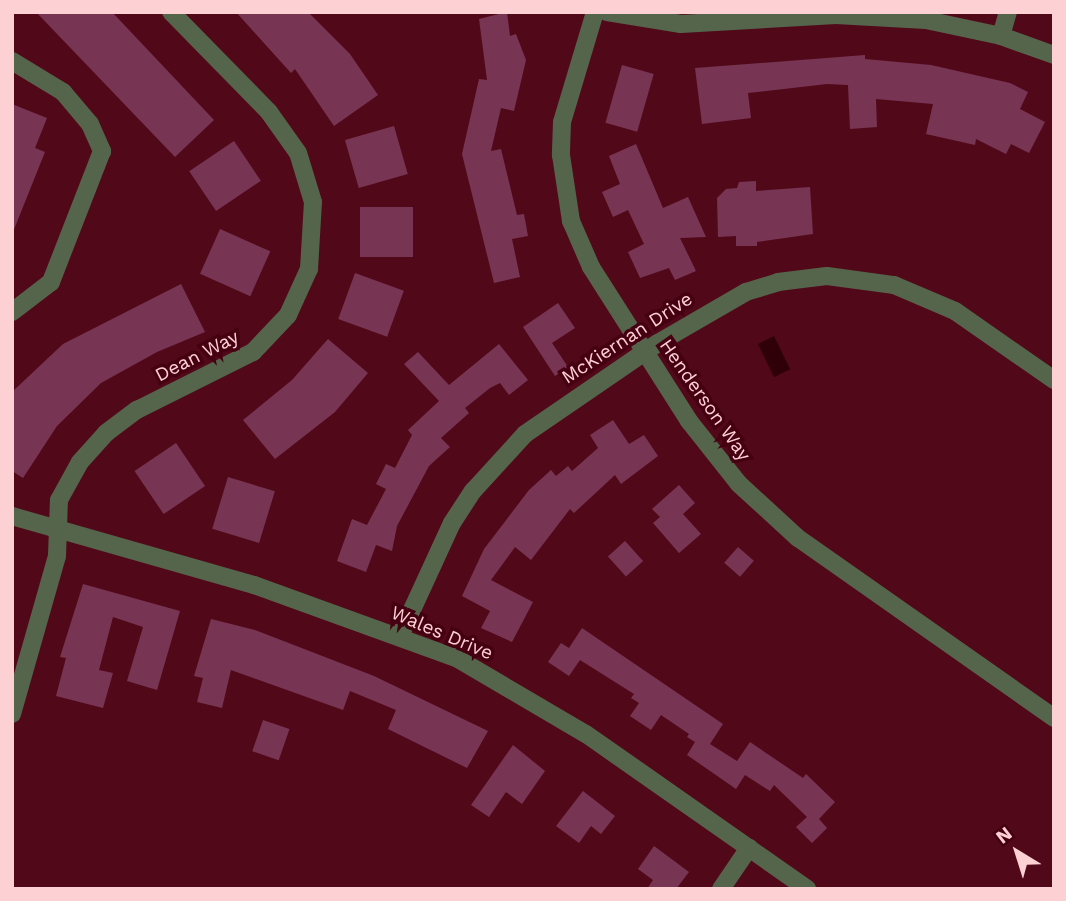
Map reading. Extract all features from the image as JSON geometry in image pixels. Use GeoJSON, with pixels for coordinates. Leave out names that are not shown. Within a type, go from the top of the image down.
{"type":"FeatureCollection","features":[{"type":"Feature","properties":{"kind":"street","name":"Dean Way"},"geometry":{"type":"LineString","coordinates":[[12,714],[57,556],[59,500],[92,447],[137,410],[225,370],[259,346],[296,300],[313,252],[312,194],[290,139],[171,12]]}},
{"type":"Feature","properties":{"kind":"street","name":"Henderson Way"},"geometry":{"type":"LineString","coordinates":[[595,12],[562,122],[564,188],[571,221],[591,267],[644,351],[718,460],[762,507],[798,538],[1054,718]]}},
{"type":"Feature","properties":{"kind":"street"},"geometry":{"type":"LineString","coordinates":[[607,12],[681,24],[872,15],[926,20],[1001,36],[1054,55]]}},
{"type":"Feature","properties":{"kind":"street"},"geometry":{"type":"LineString","coordinates":[[1001,36],[1008,12]]}},
{"type":"Feature","properties":{"kind":"street"},"geometry":{"type":"LineString","coordinates":[[12,61],[63,92],[90,124],[102,151],[51,282],[12,312]]}},
{"type":"Feature","properties":{"kind":"street","name":"McKiernan Drive"},"geometry":{"type":"LineString","coordinates":[[400,636],[452,523],[497,461],[555,410],[644,351],[746,292],[794,279],[861,278],[935,300],[1054,380]]}},
{"type":"Feature","properties":{"kind":"street","name":"Wales Drive"},"geometry":{"type":"LineString","coordinates":[[12,516],[254,585],[458,659],[524,694],[807,889]]}},
{"type":"Feature","properties":{"kind":"street"},"geometry":{"type":"LineString","coordinates":[[721,889],[749,848]]}},
{"type":"Feature","properties":{"kind":"shaded area"},"geometry":{"type":"Polygon","coordinates":[[[774,336],[790,369],[774,377],[758,344],[774,336]]]}},
{"type":"Feature","properties":{"kind":"building"},"geometry":{"type":"Polygon","coordinates":[[[36,12],[112,12],[214,120],[175,157],[36,12]]]}},
{"type":"Feature","properties":{"kind":"building"},"geometry":{"type":"Polygon","coordinates":[[[236,12],[308,12],[350,54],[378,95],[334,126],[295,69],[291,73],[236,12]]]}},
{"type":"Feature","properties":{"kind":"building"},"geometry":{"type":"Polygon","coordinates":[[[507,12],[510,36],[516,34],[526,60],[514,111],[501,108],[491,151],[501,149],[517,215],[524,214],[528,236],[512,239],[520,277],[494,283],[462,154],[479,79],[487,80],[479,19],[507,12]]]}},
{"type":"Feature","properties":{"kind":"building"},"geometry":{"type":"Polygon","coordinates":[[[865,55],[865,59],[931,65],[1010,83],[1028,92],[1020,109],[1045,122],[1029,153],[1011,144],[1006,154],[976,139],[975,145],[926,134],[933,104],[876,99],[877,127],[850,129],[848,85],[827,84],[748,93],[751,118],[702,124],[695,68],[865,55]]]}},
{"type":"Feature","properties":{"kind":"building"},"geometry":{"type":"Polygon","coordinates":[[[622,65],[654,74],[637,132],[605,123],[622,65]]]}},
{"type":"Feature","properties":{"kind":"building"},"geometry":{"type":"Polygon","coordinates":[[[12,104],[47,118],[35,148],[45,152],[13,232],[12,104]]]}},
{"type":"Feature","properties":{"kind":"building"},"geometry":{"type":"Polygon","coordinates":[[[394,126],[408,174],[359,188],[345,140],[394,126]]]}},
{"type":"Feature","properties":{"kind":"building"},"geometry":{"type":"Polygon","coordinates":[[[234,141],[261,181],[216,211],[189,171],[234,141]]]}},
{"type":"Feature","properties":{"kind":"building"},"geometry":{"type":"Polygon","coordinates":[[[636,144],[663,208],[688,197],[706,237],[680,238],[696,271],[675,280],[669,268],[640,278],[628,252],[644,244],[628,210],[613,217],[602,192],[620,184],[609,156],[636,144]]]}},
{"type":"Feature","properties":{"kind":"building"},"geometry":{"type":"Polygon","coordinates":[[[756,181],[756,191],[810,187],[813,234],[757,242],[757,246],[736,246],[736,236],[718,237],[717,198],[726,189],[737,188],[739,182],[756,181]]]}},
{"type":"Feature","properties":{"kind":"building"},"geometry":{"type":"Polygon","coordinates":[[[360,207],[413,207],[413,257],[360,257],[360,207]]]}},
{"type":"Feature","properties":{"kind":"building"},"geometry":{"type":"Polygon","coordinates":[[[220,229],[270,251],[250,296],[200,274],[220,229]]]}},
{"type":"Feature","properties":{"kind":"building"},"geometry":{"type":"Polygon","coordinates":[[[355,273],[404,291],[387,337],[338,319],[355,273]]]}},
{"type":"Feature","properties":{"kind":"building"},"geometry":{"type":"Polygon","coordinates":[[[181,284],[205,332],[157,352],[101,383],[57,426],[23,478],[12,471],[12,392],[63,344],[181,284]]]}},
{"type":"Feature","properties":{"kind":"building"},"geometry":{"type":"Polygon","coordinates":[[[558,303],[575,328],[552,343],[568,367],[555,376],[523,327],[558,303]]]}},
{"type":"Feature","properties":{"kind":"building"},"geometry":{"type":"Polygon","coordinates":[[[328,339],[368,373],[335,412],[275,459],[243,420],[292,380],[328,339]]]}},
{"type":"Feature","properties":{"kind":"building"},"geometry":{"type":"Polygon","coordinates":[[[499,344],[528,380],[509,395],[500,383],[490,388],[465,408],[469,413],[441,438],[450,447],[429,466],[397,526],[392,551],[376,545],[366,572],[337,561],[352,519],[367,525],[386,489],[376,484],[386,464],[395,468],[412,435],[408,430],[439,401],[404,364],[418,352],[449,385],[499,344]]]}},
{"type":"Feature","properties":{"kind":"building"},"geometry":{"type":"Polygon","coordinates":[[[613,420],[629,444],[644,435],[658,456],[621,484],[615,475],[574,513],[570,509],[531,560],[515,547],[491,580],[533,602],[512,642],[481,628],[490,611],[462,596],[484,549],[529,490],[551,470],[556,476],[568,466],[572,471],[598,448],[590,435],[613,420]]]}},
{"type":"Feature","properties":{"kind":"building"},"geometry":{"type":"Polygon","coordinates":[[[176,443],[205,486],[164,514],[135,471],[176,443]]]}},
{"type":"Feature","properties":{"kind":"building"},"geometry":{"type":"Polygon","coordinates":[[[228,477],[275,491],[259,543],[212,529],[228,477]]]}},
{"type":"Feature","properties":{"kind":"building"},"geometry":{"type":"Polygon","coordinates":[[[679,485],[695,503],[683,514],[701,534],[679,553],[653,523],[660,517],[652,509],[679,485]]]}},
{"type":"Feature","properties":{"kind":"building"},"geometry":{"type":"Polygon","coordinates":[[[625,541],[643,561],[626,576],[608,556],[625,541]]]}},
{"type":"Feature","properties":{"kind":"building"},"geometry":{"type":"Polygon","coordinates":[[[738,547],[754,561],[740,577],[724,563],[738,547]]]}},
{"type":"Feature","properties":{"kind":"building"},"geometry":{"type":"Polygon","coordinates":[[[83,584],[180,611],[157,690],[127,681],[143,627],[113,617],[99,670],[113,673],[103,708],[56,696],[66,658],[60,657],[83,584]]]}},
{"type":"Feature","properties":{"kind":"building"},"geometry":{"type":"Polygon","coordinates":[[[211,619],[255,630],[374,676],[488,731],[467,768],[388,729],[396,710],[350,691],[343,710],[231,670],[222,708],[197,702],[203,678],[194,676],[211,619]]]}},
{"type":"Feature","properties":{"kind":"building"},"geometry":{"type":"Polygon","coordinates":[[[582,628],[723,724],[710,744],[737,761],[750,742],[803,778],[806,774],[835,802],[819,819],[827,828],[812,843],[796,827],[807,817],[774,785],[770,791],[745,775],[736,789],[687,755],[695,742],[687,737],[689,734],[661,715],[651,730],[630,716],[639,703],[631,698],[634,694],[580,660],[569,676],[548,662],[561,643],[569,648],[582,628]]]}},
{"type":"Feature","properties":{"kind":"building"},"geometry":{"type":"Polygon","coordinates":[[[263,720],[289,729],[279,760],[252,751],[263,720]]]}},
{"type":"Feature","properties":{"kind":"building"},"geometry":{"type":"Polygon","coordinates":[[[513,745],[545,771],[522,804],[506,792],[489,817],[471,805],[513,745]]]}},
{"type":"Feature","properties":{"kind":"building"},"geometry":{"type":"Polygon","coordinates":[[[583,791],[615,816],[601,834],[591,826],[579,843],[556,826],[583,791]]]}},
{"type":"Feature","properties":{"kind":"building"},"geometry":{"type":"Polygon","coordinates":[[[654,846],[689,872],[676,889],[647,889],[653,880],[638,869],[654,846]]]}}]}
